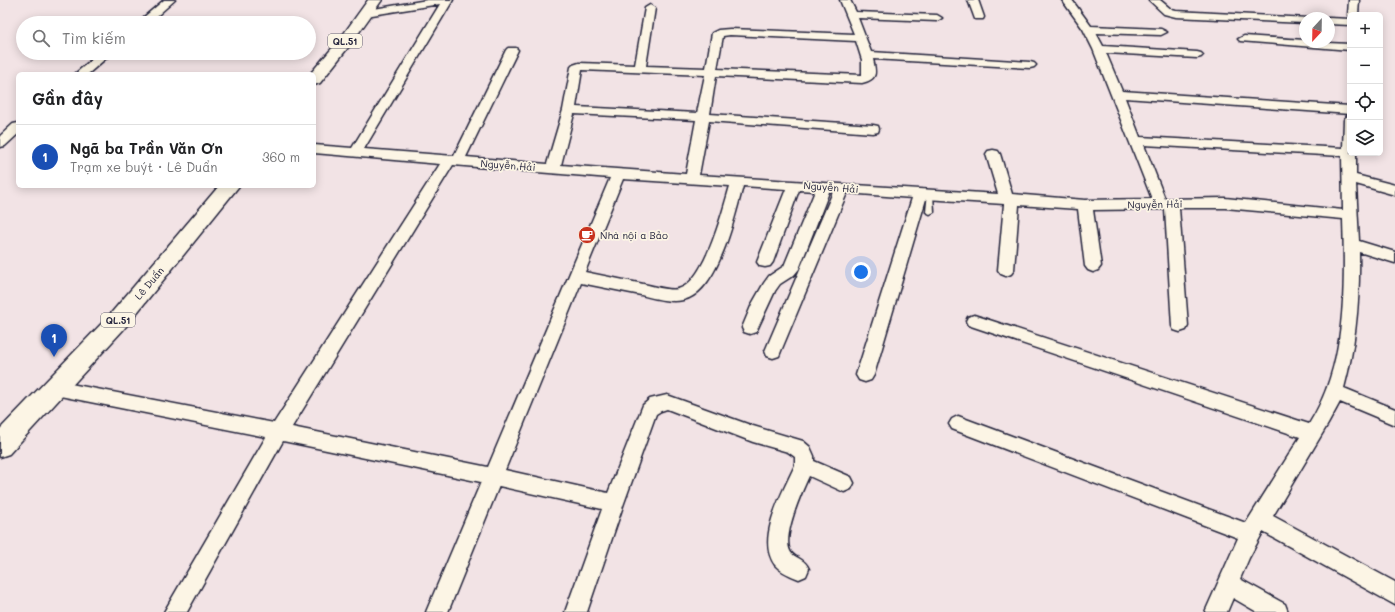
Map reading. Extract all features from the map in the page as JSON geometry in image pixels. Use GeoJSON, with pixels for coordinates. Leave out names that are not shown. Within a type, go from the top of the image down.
{"type":"FeatureCollection","features":[{"type":"Feature","properties":{"kind":"main road","name":"QL.51"},"geometry":{"type":"LineString","coordinates":[[316,77],[375,0]]}},
{"type":"Feature","properties":{"kind":"main road","name":"Lê Duẩn"},"geometry":{"type":"LineString","coordinates":[[0,446],[115,324],[227,188]]}},
{"type":"Feature","properties":{"kind":"street"},"geometry":{"type":"LineString","coordinates":[[151,16],[170,0]]}},
{"type":"Feature","properties":{"kind":"street"},"geometry":{"type":"LineString","coordinates":[[366,13],[448,0]]}},
{"type":"Feature","properties":{"kind":"street"},"geometry":{"type":"LineString","coordinates":[[356,152],[448,0]]}},
{"type":"Feature","properties":{"kind":"street"},"geometry":{"type":"LineString","coordinates":[[553,168],[569,110],[577,67],[579,66],[862,79],[868,77],[869,72],[866,56],[852,15],[845,0]]}},
{"type":"Feature","properties":{"kind":"street"},"geometry":{"type":"LineString","coordinates":[[973,0],[979,17]]}},
{"type":"Feature","properties":{"kind":"street"},"geometry":{"type":"LineString","coordinates":[[1067,0],[1088,29],[1099,49],[1135,141],[1166,204],[1180,326]]}},
{"type":"Feature","properties":{"kind":"street"},"geometry":{"type":"LineString","coordinates":[[1154,0],[1168,12],[1176,14],[1299,20]]}},
{"type":"Feature","properties":{"kind":"street"},"geometry":{"type":"LineString","coordinates":[[1353,12],[1354,0]]}},
{"type":"Feature","properties":{"kind":"street"},"geometry":{"type":"LineString","coordinates":[[640,68],[650,8]]}},
{"type":"Feature","properties":{"kind":"street"},"geometry":{"type":"LineString","coordinates":[[852,15],[937,18]]}},
{"type":"Feature","properties":{"kind":"street"},"geometry":{"type":"LineString","coordinates":[[1335,21],[1347,22]]}},
{"type":"Feature","properties":{"kind":"street"},"geometry":{"type":"LineString","coordinates":[[1088,29],[1161,32]]}},
{"type":"Feature","properties":{"kind":"street"},"geometry":{"type":"LineString","coordinates":[[692,178],[717,36],[720,32],[860,38]]}},
{"type":"Feature","properties":{"kind":"street"},"geometry":{"type":"LineString","coordinates":[[1244,39],[1347,46]]}},
{"type":"Feature","properties":{"kind":"street"},"geometry":{"type":"LineString","coordinates":[[1099,49],[1197,55]]}},
{"type":"Feature","properties":{"kind":"street"},"geometry":{"type":"LineString","coordinates":[[175,612],[279,432],[453,161],[512,50]]}},
{"type":"Feature","properties":{"kind":"street"},"geometry":{"type":"LineString","coordinates":[[866,56],[1030,65]]}},
{"type":"Feature","properties":{"kind":"street"},"geometry":{"type":"LineString","coordinates":[[83,72],[98,60]]}},
{"type":"Feature","properties":{"kind":"street"},"geometry":{"type":"LineString","coordinates":[[1117,94],[1347,110]]}},
{"type":"Feature","properties":{"kind":"street"},"geometry":{"type":"LineString","coordinates":[[569,110],[703,117],[874,129]]}},
{"type":"Feature","properties":{"kind":"street"},"geometry":{"type":"LineString","coordinates":[[0,143],[16,129]]}},
{"type":"Feature","properties":{"kind":"street"},"geometry":{"type":"LineString","coordinates":[[1135,141],[1347,152]]}},
{"type":"Feature","properties":{"kind":"street","name":"Nguyễn Hải"},"geometry":{"type":"LineString","coordinates":[[316,149],[618,174],[1085,205],[1225,203],[1349,215]]}},
{"type":"Feature","properties":{"kind":"street"},"geometry":{"type":"LineString","coordinates":[[993,154],[1009,199],[1006,270]]}},
{"type":"Feature","properties":{"kind":"street"},"geometry":{"type":"LineString","coordinates":[[1216,612],[1228,583],[1256,527],[1313,433],[1335,392],[1346,341],[1352,291],[1352,244],[1349,215],[1348,156]]}},
{"type":"Feature","properties":{"kind":"street"},"geometry":{"type":"LineString","coordinates":[[437,612],[618,174]]}},
{"type":"Feature","properties":{"kind":"street"},"geometry":{"type":"LineString","coordinates":[[1349,178],[1395,190]]}},
{"type":"Feature","properties":{"kind":"street"},"geometry":{"type":"LineString","coordinates":[[576,276],[663,294],[681,295],[696,285],[711,263],[725,227],[738,181]]}},
{"type":"Feature","properties":{"kind":"street"},"geometry":{"type":"LineString","coordinates":[[765,262],[794,185]]}},
{"type":"Feature","properties":{"kind":"street"},"geometry":{"type":"LineString","coordinates":[[750,328],[756,312],[772,283],[785,276],[791,269],[824,187]]}},
{"type":"Feature","properties":{"kind":"street"},"geometry":{"type":"LineString","coordinates":[[773,351],[842,188]]}},
{"type":"Feature","properties":{"kind":"street"},"geometry":{"type":"LineString","coordinates":[[865,375],[925,194]]}},
{"type":"Feature","properties":{"kind":"street"},"geometry":{"type":"LineString","coordinates":[[1085,205],[1093,266]]}},
{"type":"Feature","properties":{"kind":"street"},"geometry":{"type":"LineString","coordinates":[[1352,244],[1395,258]]}},
{"type":"Feature","properties":{"kind":"street"},"geometry":{"type":"LineString","coordinates":[[974,321],[1313,433]]}},
{"type":"Feature","properties":{"kind":"street"},"geometry":{"type":"LineString","coordinates":[[55,388],[494,476],[614,503]]}},
{"type":"Feature","properties":{"kind":"street"},"geometry":{"type":"LineString","coordinates":[[1335,392],[1395,417]]}},
{"type":"Feature","properties":{"kind":"street"},"geometry":{"type":"LineString","coordinates":[[576,612],[614,503],[649,410],[656,404],[667,402],[767,439],[794,446],[804,453],[806,458],[804,465],[782,519],[778,541],[780,555],[789,564],[799,569]]}},
{"type":"Feature","properties":{"kind":"street"},"geometry":{"type":"LineString","coordinates":[[958,424],[1256,527],[1395,594]]}},
{"type":"Feature","properties":{"kind":"street"},"geometry":{"type":"LineString","coordinates":[[804,465],[844,484]]}},
{"type":"Feature","properties":{"kind":"street"},"geometry":{"type":"LineString","coordinates":[[1228,583],[1277,612]]}},
{"type":"Feature","properties":{"kind":"lane"},"geometry":{"type":"LineString","coordinates":[[925,194],[930,212]]}},
{"type":"Feature","properties":{"kind":"place","name":"Nhà nội a Bảo"},"geometry":{"type":"Point","coordinates":[587,235]}},
{"type":"Feature","properties":{"kind":"place","name":"Ngã ba Trần Văn Ơn"},"geometry":{"type":"Point","coordinates":[54,357]}}]}
